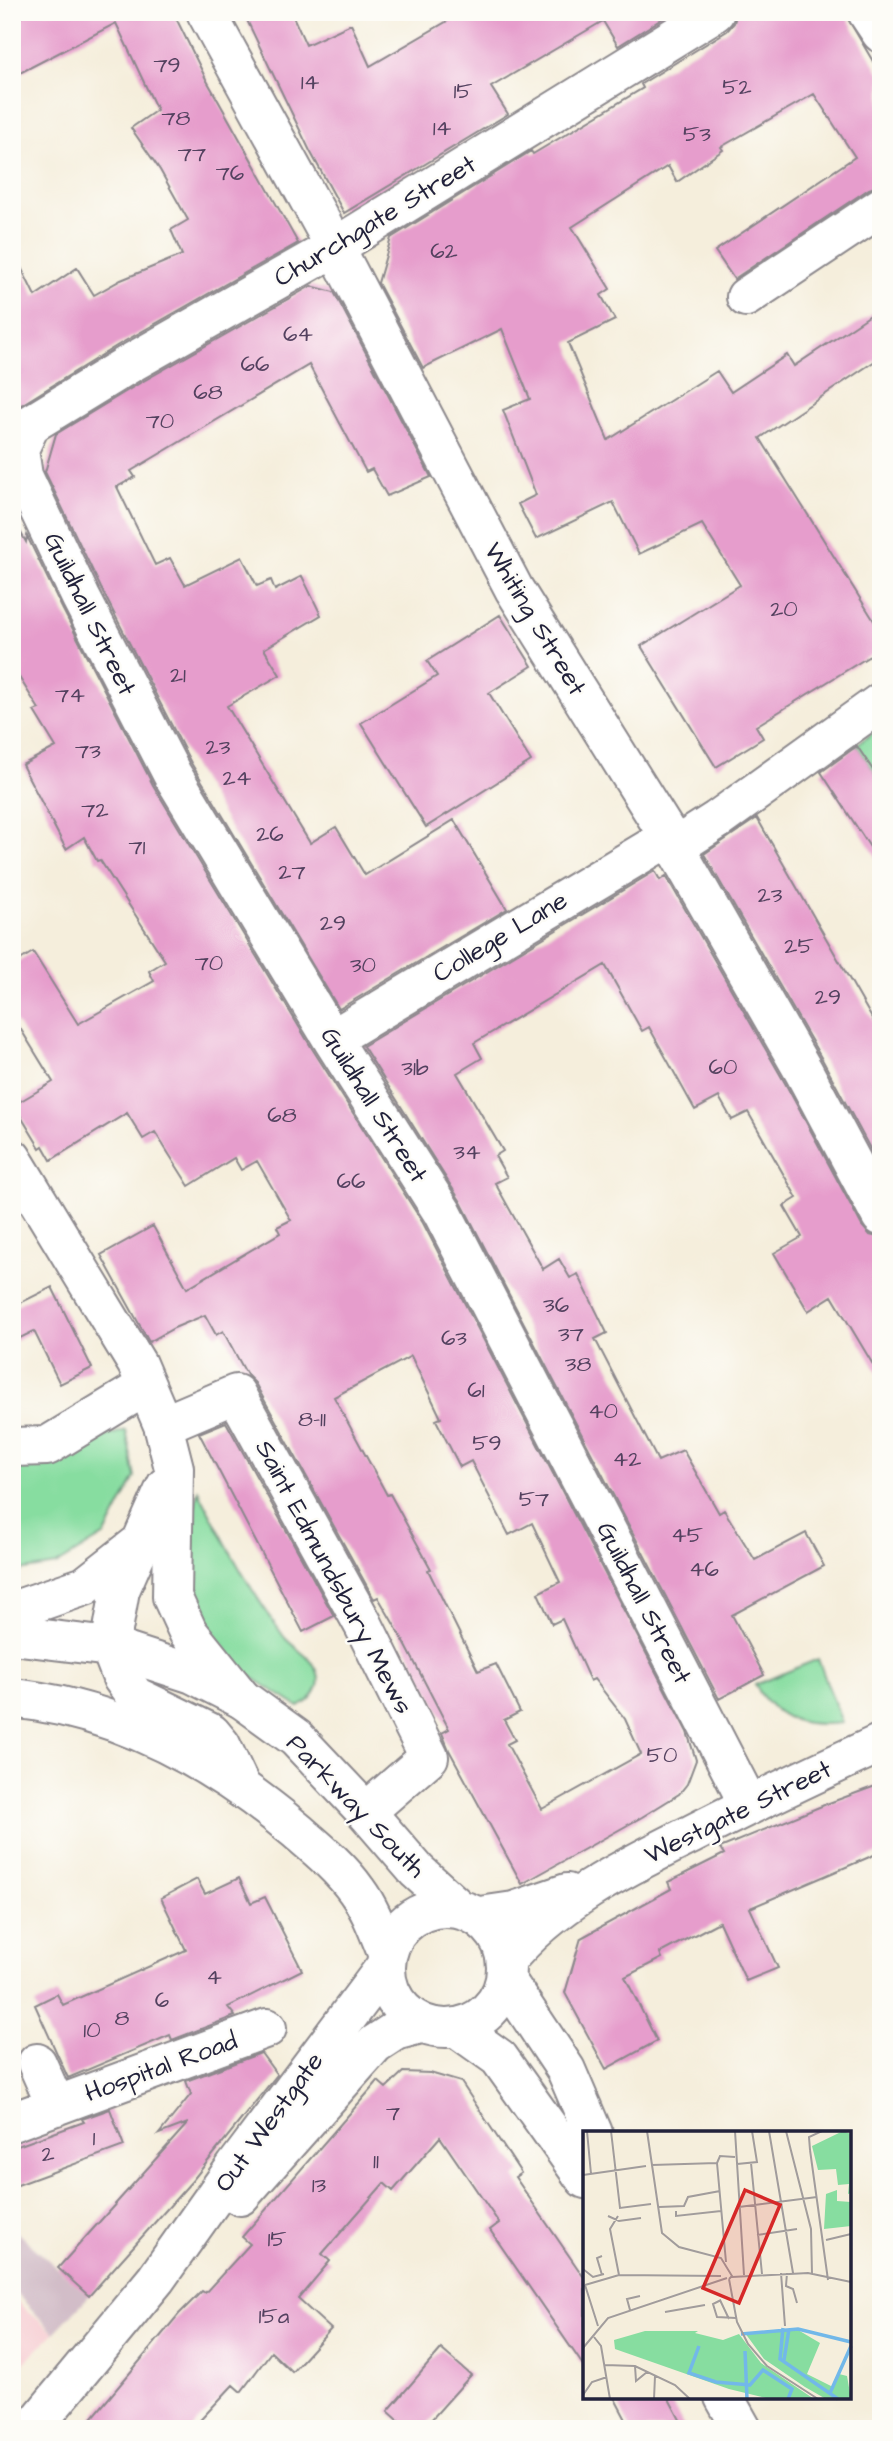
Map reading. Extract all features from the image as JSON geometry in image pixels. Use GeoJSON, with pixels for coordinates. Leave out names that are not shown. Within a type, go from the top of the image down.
{"type":"FeatureCollection","features":[{"type":"Feature","properties":{"kind":"street","name":"Whiting Street"},"geometry":{"type":"LineString","coordinates":[[206,12],[335,247],[514,589],[672,842],[804,1072],[881,1216]]}},
{"type":"Feature","properties":{"kind":"street","name":"Churchgate Street"},"geometry":{"type":"LineString","coordinates":[[22,422],[335,247],[715,12]]}},
{"type":"Feature","properties":{"kind":"street"},"geometry":{"type":"LineString","coordinates":[[867,12],[881,33]]}},
{"type":"Feature","properties":{"kind":"street"},"geometry":{"type":"LineString","coordinates":[[746,296],[881,206]]}},
{"type":"Feature","properties":{"kind":"street","name":"Guildhall Street"},"geometry":{"type":"LineString","coordinates":[[22,422],[19,449],[23,476],[81,598],[172,774],[332,1039],[442,1212],[749,1805]]}},
{"type":"Feature","properties":{"kind":"street","name":"College Lane"},"geometry":{"type":"LineString","coordinates":[[332,1039],[672,842],[717,820],[881,702]]}},
{"type":"Feature","properties":{"kind":"street"},"geometry":{"type":"LineString","coordinates":[[12,1158],[137,1364],[163,1425],[174,1468],[170,1554],[172,1597],[188,1632],[242,1699]]}},
{"type":"Feature","properties":{"kind":"street"},"geometry":{"type":"LineString","coordinates":[[12,1447],[47,1446],[146,1386]]}},
{"type":"Feature","properties":{"kind":"street","name":"Saint Edmundsbury Mews"},"geometry":{"type":"LineString","coordinates":[[163,1425],[236,1394],[363,1624],[429,1757],[366,1812]]}},
{"type":"Feature","properties":{"kind":"street"},"geometry":{"type":"LineString","coordinates":[[174,1468],[120,1590],[110,1647],[122,1678],[135,1696],[211,1733],[221,1745],[241,1787]]}},
{"type":"Feature","properties":{"kind":"street"},"geometry":{"type":"LineString","coordinates":[[12,1611],[85,1587],[140,1543]]}},
{"type":"Feature","properties":{"kind":"street","name":"Parkway South"},"geometry":{"type":"LineString","coordinates":[[12,1635],[110,1647],[193,1674],[242,1699],[296,1738],[417,1871],[469,1912]]}},
{"type":"Feature","properties":{"kind":"street"},"geometry":{"type":"LineString","coordinates":[[12,1698],[47,1702],[130,1726],[206,1764],[241,1787],[324,1854],[356,1889],[370,1912],[386,1960],[387,1985],[406,2015],[439,2026],[499,2058],[583,2176]]}},
{"type":"Feature","properties":{"kind":"street","name":"Westgate Street"},"geometry":{"type":"LineString","coordinates":[[469,1912],[514,1911],[595,1884],[749,1805],[881,1742]]}},
{"type":"Feature","properties":{"kind":"street","name":"Westgate Street"},"geometry":{"type":"LineString","coordinates":[[506,1971],[525,1938],[595,1884]]}},
{"type":"Feature","properties":{"kind":"street"},"geometry":{"type":"LineString","coordinates":[[386,1960],[394,1936],[407,1922],[422,1913],[440,1908],[469,1912],[496,1934],[506,1971],[566,2070],[592,2131]]}},
{"type":"Feature","properties":{"kind":"street","name":"Out Westgate"},"geometry":{"type":"LineString","coordinates":[[32,2429],[156,2279],[386,1960]]}},
{"type":"Feature","properties":{"kind":"street"},"geometry":{"type":"LineString","coordinates":[[439,2026],[474,2022],[489,2011],[500,1997],[506,1971]]}},
{"type":"Feature","properties":{"kind":"street","name":"Out Westgate"},"geometry":{"type":"LineString","coordinates":[[156,2279],[255,2181],[375,2044],[395,2031],[439,2026]]}},
{"type":"Feature","properties":{"kind":"street","name":"Hospital Road"},"geometry":{"type":"LineString","coordinates":[[12,2122],[267,2028]]}},
{"type":"Feature","properties":{"kind":"street","name":"Hospital Road"},"geometry":{"type":"LineString","coordinates":[[37,2063],[56,2106]]}},
{"type":"Feature","properties":{"kind":"street"},"geometry":{"type":"LineString","coordinates":[[725,2399],[742,2429]]}},
{"type":"Feature","properties":{"kind":"shaded area"},"geometry":{"type":"Polygon","coordinates":[[[12,2228],[89,2296],[54,2333],[17,2294],[12,2296],[12,2228]]]}},
{"type":"Feature","properties":{"kind":"shaded area"},"geometry":{"type":"Polygon","coordinates":[[[12,2298],[54,2333],[12,2375],[12,2298]]]}},
{"type":"Feature","properties":{"kind":"green space"},"geometry":{"type":"Polygon","coordinates":[[[881,727],[881,782],[856,745],[881,727]]]}},
{"type":"Feature","properties":{"kind":"green space"},"geometry":{"type":"Polygon","coordinates":[[[126,1430],[135,1477],[105,1535],[56,1565],[12,1572],[12,1459],[51,1453],[126,1430]]]}},
{"type":"Feature","properties":{"kind":"green space"},"geometry":{"type":"Polygon","coordinates":[[[198,1490],[262,1605],[285,1638],[310,1659],[316,1668],[319,1680],[316,1691],[299,1707],[232,1665],[190,1607],[184,1559],[198,1490]]]}},
{"type":"Feature","properties":{"kind":"green space"},"geometry":{"type":"Polygon","coordinates":[[[818,1659],[842,1723],[814,1724],[791,1719],[772,1707],[755,1685],[818,1659]]]}},
{"type":"Feature","properties":{"kind":"building"},"geometry":{"type":"Polygon","coordinates":[[[31,12],[173,12],[206,79],[298,243],[118,345],[21,405],[12,402],[12,249],[35,296],[77,268],[94,295],[121,280],[182,255],[171,230],[188,220],[160,170],[131,128],[157,110],[116,23],[12,77],[12,21],[31,12]]]}},
{"type":"Feature","properties":{"kind":"building"},"geometry":{"type":"Polygon","coordinates":[[[243,12],[291,12],[306,45],[351,24],[370,66],[463,12],[673,12],[618,46],[603,21],[491,87],[508,114],[344,213],[310,151],[243,12]]]}},
{"type":"Feature","properties":{"kind":"building"},"geometry":{"type":"Polygon","coordinates":[[[737,12],[844,12],[881,75],[881,185],[869,189],[734,279],[715,251],[855,157],[814,94],[721,147],[723,150],[677,182],[668,166],[572,227],[610,289],[601,295],[615,320],[568,343],[608,440],[717,371],[731,392],[787,355],[794,366],[881,308],[881,357],[760,438],[881,632],[881,649],[756,726],[763,738],[716,767],[641,646],[740,585],[702,524],[639,554],[613,502],[536,539],[518,504],[536,495],[503,410],[530,399],[502,329],[423,368],[378,283],[391,238],[531,151],[533,154],[643,88],[641,84],[727,31],[734,23],[737,12]]]}},
{"type":"Feature","properties":{"kind":"building"},"geometry":{"type":"Polygon","coordinates":[[[311,286],[334,292],[431,477],[387,496],[372,469],[366,472],[309,365],[131,471],[135,477],[117,487],[155,565],[170,558],[185,585],[242,557],[257,586],[271,580],[275,590],[302,576],[321,615],[264,649],[280,675],[227,706],[310,843],[336,827],[365,875],[454,820],[507,909],[339,1009],[191,763],[45,472],[56,434],[311,286]]]}},
{"type":"Feature","properties":{"kind":"building"},"geometry":{"type":"Polygon","coordinates":[[[12,517],[26,542],[27,536],[153,785],[313,1050],[423,1223],[687,1732],[696,1760],[687,1784],[679,1794],[522,1884],[449,1750],[442,1733],[449,1729],[403,1640],[378,1597],[374,1599],[255,1383],[247,1375],[223,1331],[216,1335],[205,1315],[149,1342],[101,1255],[153,1226],[187,1288],[280,1233],[277,1227],[291,1220],[257,1161],[241,1170],[234,1158],[189,1186],[155,1132],[143,1139],[127,1113],[51,1160],[43,1146],[40,1148],[14,1105],[53,1082],[12,1015],[12,965],[33,952],[78,1024],[154,981],[149,971],[165,961],[100,860],[97,861],[84,837],[66,849],[22,765],[56,747],[34,711],[39,709],[12,666],[12,517]],[[411,1356],[334,1397],[431,1569],[428,1570],[478,1671],[496,1664],[520,1712],[504,1720],[515,1740],[507,1744],[542,1809],[641,1754],[625,1719],[594,1679],[590,1681],[562,1619],[552,1624],[538,1593],[560,1582],[532,1523],[509,1535],[471,1461],[460,1467],[436,1420],[441,1418],[411,1356]]]}},
{"type":"Feature","properties":{"kind":"building"},"geometry":{"type":"Polygon","coordinates":[[[500,615],[532,666],[489,693],[531,761],[426,827],[361,723],[437,676],[427,661],[500,615]]]}},
{"type":"Feature","properties":{"kind":"building"},"geometry":{"type":"Polygon","coordinates":[[[857,746],[881,782],[881,864],[821,772],[857,746]]]}},
{"type":"Feature","properties":{"kind":"building"},"geometry":{"type":"Polygon","coordinates":[[[757,818],[881,1034],[881,1169],[823,1061],[704,854],[757,818]]]}},
{"type":"Feature","properties":{"kind":"building"},"geometry":{"type":"Polygon","coordinates":[[[655,871],[660,880],[666,876],[785,1083],[862,1226],[870,1235],[881,1238],[881,1378],[832,1296],[808,1311],[774,1253],[802,1237],[784,1206],[797,1198],[748,1112],[732,1120],[719,1097],[695,1110],[649,1027],[642,1031],[605,965],[474,1043],[482,1058],[457,1073],[503,1151],[495,1156],[507,1177],[495,1183],[543,1269],[559,1259],[570,1278],[578,1274],[607,1333],[595,1339],[658,1461],[683,1450],[719,1513],[724,1510],[755,1560],[806,1533],[824,1566],[732,1615],[764,1675],[719,1699],[461,1202],[363,1046],[655,871]]]}},
{"type":"Feature","properties":{"kind":"building"},"geometry":{"type":"Polygon","coordinates":[[[52,1287],[92,1368],[60,1384],[34,1331],[12,1342],[12,1307],[52,1287]]]}},
{"type":"Feature","properties":{"kind":"building"},"geometry":{"type":"Polygon","coordinates":[[[226,1422],[334,1616],[303,1632],[199,1433],[226,1422]]]}},
{"type":"Feature","properties":{"kind":"building"},"geometry":{"type":"Polygon","coordinates":[[[881,1784],[881,1852],[750,1908],[778,1968],[746,1981],[719,1922],[660,1953],[662,1958],[625,1977],[657,2041],[606,2069],[565,1993],[581,1938],[671,1889],[668,1882],[724,1854],[720,1848],[881,1784]]]}},
{"type":"Feature","properties":{"kind":"building"},"geometry":{"type":"Polygon","coordinates":[[[239,1878],[251,1903],[265,1897],[302,1970],[228,2007],[235,2016],[172,2040],[170,2035],[68,2078],[35,2005],[57,1994],[63,2005],[186,1950],[161,1898],[197,1879],[205,1894],[239,1878]]]}},
{"type":"Feature","properties":{"kind":"building"},"geometry":{"type":"Polygon","coordinates":[[[261,2053],[277,2075],[192,2181],[89,2296],[58,2268],[188,2123],[159,2134],[191,2094],[186,2081],[261,2053]]]}},
{"type":"Feature","properties":{"kind":"building"},"geometry":{"type":"Polygon","coordinates":[[[403,2072],[430,2073],[461,2082],[521,2173],[515,2177],[583,2276],[583,2365],[490,2230],[499,2223],[440,2137],[393,2191],[384,2183],[322,2254],[330,2261],[298,2299],[331,2329],[292,2372],[271,2352],[241,2392],[233,2385],[192,2429],[83,2429],[179,2314],[202,2291],[205,2293],[250,2244],[242,2237],[378,2081],[386,2088],[403,2072]]]}},
{"type":"Feature","properties":{"kind":"building"},"geometry":{"type":"Polygon","coordinates":[[[110,2109],[124,2146],[12,2187],[12,2148],[84,2122],[82,2119],[110,2109]]]}},
{"type":"Feature","properties":{"kind":"building"},"geometry":{"type":"Polygon","coordinates":[[[441,2349],[471,2375],[423,2429],[408,2429],[388,2411],[441,2349]]]}},
{"type":"Feature","properties":{"kind":"building"},"geometry":{"type":"Polygon","coordinates":[[[615,2399],[669,2399],[685,2429],[631,2429],[615,2399]]]}}]}
